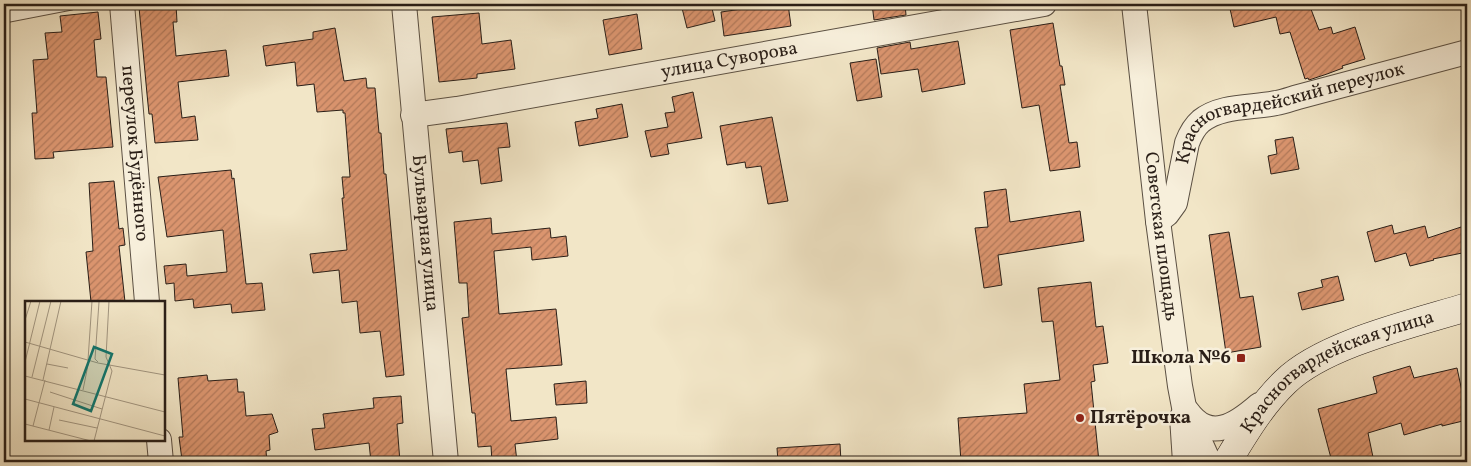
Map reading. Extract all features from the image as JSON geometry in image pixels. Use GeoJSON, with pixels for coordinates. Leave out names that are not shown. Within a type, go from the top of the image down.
{"type":"FeatureCollection","features":[{"type":"Feature","properties":{"kind":"street","name":"переулок Будённого"},"geometry":{"type":"LineString","coordinates":[[122,4],[148,301]]}},
{"type":"Feature","properties":{"kind":"street","name":"Бульварная улица"},"geometry":{"type":"LineString","coordinates":[[404,4],[446,462]]}},
{"type":"Feature","properties":{"kind":"street","name":"улица Суворова"},"geometry":{"type":"LineString","coordinates":[[414,115],[457,109],[1044,4]]}},
{"type":"Feature","properties":{"kind":"street","name":"Советская площадь"},"geometry":{"type":"LineString","coordinates":[[1134,4],[1158,221],[1182,397],[1209,462]]}},
{"type":"Feature","properties":{"kind":"street","name":"Красногвардейский переулок"},"geometry":{"type":"LineString","coordinates":[[1158,221],[1167,214],[1175,203],[1190,134],[1201,121],[1209,116],[1230,110],[1298,98],[1467,52]]}},
{"type":"Feature","properties":{"kind":"street","name":"Красногвардейская улица"},"geometry":{"type":"LineString","coordinates":[[1227,462],[1270,397],[1298,370],[1326,355],[1384,333],[1467,307]]}},
{"type":"Feature","properties":{"kind":"street"},"geometry":{"type":"LineString","coordinates":[[1182,397],[1191,417],[1207,428],[1217,429],[1238,422],[1270,397]]}},
{"type":"Feature","properties":{"kind":"street"},"geometry":{"type":"LineString","coordinates":[[1182,397],[1185,462]]}},
{"type":"Feature","properties":{"kind":"street"},"geometry":{"type":"LineString","coordinates":[[1245,462],[1250,437],[1270,397]]}},
{"type":"Feature","properties":{"kind":"street"},"geometry":{"type":"LineString","coordinates":[[159,441],[161,462]]}},
{"type":"Feature","properties":{"kind":"lane"},"geometry":{"type":"LineString","coordinates":[[4,17],[71,4]]}},
{"type":"Feature","properties":{"kind":"building"},"geometry":{"type":"Polygon","coordinates":[[[176,4],[177,22],[173,22],[176,56],[226,50],[229,76],[178,82],[182,118],[195,116],[198,140],[155,143],[152,114],[149,114],[139,7],[176,4]]]}},
{"type":"Feature","properties":{"kind":"building"},"geometry":{"type":"Polygon","coordinates":[[[681,4],[711,4],[715,21],[687,28],[681,4]]]}},
{"type":"Feature","properties":{"kind":"building"},"geometry":{"type":"Polygon","coordinates":[[[788,4],[791,26],[724,36],[721,12],[788,4]]]}},
{"type":"Feature","properties":{"kind":"building"},"geometry":{"type":"Polygon","coordinates":[[[872,4],[905,4],[906,15],[874,20],[872,4]]]}},
{"type":"Feature","properties":{"kind":"building"},"geometry":{"type":"Polygon","coordinates":[[[1229,4],[1309,4],[1319,30],[1331,27],[1333,34],[1355,27],[1365,59],[1342,66],[1343,68],[1309,80],[1308,78],[1305,79],[1290,32],[1280,34],[1276,17],[1234,27],[1229,4]]]}},
{"type":"Feature","properties":{"kind":"building"},"geometry":{"type":"Polygon","coordinates":[[[98,12],[101,39],[94,40],[97,77],[106,77],[113,147],[53,152],[54,158],[35,159],[32,113],[37,113],[33,60],[48,59],[45,33],[62,32],[60,16],[98,12]]]}},
{"type":"Feature","properties":{"kind":"building"},"geometry":{"type":"Polygon","coordinates":[[[479,13],[482,44],[511,40],[515,69],[477,74],[477,78],[439,82],[432,17],[479,13]]]}},
{"type":"Feature","properties":{"kind":"building"},"geometry":{"type":"Polygon","coordinates":[[[637,14],[642,49],[609,55],[603,20],[637,14]]]}},
{"type":"Feature","properties":{"kind":"building"},"geometry":{"type":"Polygon","coordinates":[[[1053,23],[1065,85],[1060,85],[1069,143],[1077,142],[1080,167],[1050,171],[1039,105],[1022,108],[1010,30],[1053,23]]]}},
{"type":"Feature","properties":{"kind":"building"},"geometry":{"type":"Polygon","coordinates":[[[335,28],[344,81],[366,78],[367,88],[375,88],[384,174],[386,174],[404,375],[386,377],[380,331],[360,333],[357,301],[342,303],[339,270],[313,273],[310,254],[347,250],[342,198],[344,198],[342,177],[350,177],[345,113],[343,113],[343,110],[317,112],[314,84],[297,86],[295,62],[266,66],[263,46],[313,39],[313,32],[335,28]]]}},
{"type":"Feature","properties":{"kind":"building"},"geometry":{"type":"Polygon","coordinates":[[[958,41],[965,84],[922,92],[918,69],[881,74],[877,48],[910,42],[911,49],[958,41]]]}},
{"type":"Feature","properties":{"kind":"building"},"geometry":{"type":"Polygon","coordinates":[[[876,59],[882,97],[857,101],[850,63],[876,59]]]}},
{"type":"Feature","properties":{"kind":"building"},"geometry":{"type":"Polygon","coordinates":[[[693,92],[702,138],[667,144],[669,154],[651,157],[645,131],[668,127],[665,113],[675,112],[672,97],[693,92]]]}},
{"type":"Feature","properties":{"kind":"building"},"geometry":{"type":"Polygon","coordinates":[[[622,104],[628,137],[579,146],[575,122],[598,118],[596,109],[622,104]]]}},
{"type":"Feature","properties":{"kind":"building"},"geometry":{"type":"Polygon","coordinates":[[[772,117],[788,201],[768,204],[761,166],[746,168],[745,162],[727,165],[720,126],[772,117]]]}},
{"type":"Feature","properties":{"kind":"building"},"geometry":{"type":"Polygon","coordinates":[[[507,123],[510,147],[498,148],[502,181],[481,184],[478,160],[463,162],[462,151],[449,153],[446,129],[507,123]]]}},
{"type":"Feature","properties":{"kind":"building"},"geometry":{"type":"Polygon","coordinates":[[[1293,137],[1299,169],[1271,174],[1268,156],[1277,154],[1275,140],[1293,137]]]}},
{"type":"Feature","properties":{"kind":"building"},"geometry":{"type":"Polygon","coordinates":[[[231,170],[232,179],[234,178],[246,284],[262,283],[265,310],[232,313],[231,304],[194,308],[193,299],[175,301],[174,283],[166,284],[164,266],[186,264],[187,276],[227,272],[223,230],[167,237],[158,177],[231,170]]]}},
{"type":"Feature","properties":{"kind":"building"},"geometry":{"type":"Polygon","coordinates":[[[114,181],[119,229],[123,228],[125,245],[119,246],[125,301],[91,301],[86,252],[93,251],[89,183],[114,181]]]}},
{"type":"Feature","properties":{"kind":"building"},"geometry":{"type":"Polygon","coordinates":[[[1006,189],[1010,222],[1080,211],[1084,241],[998,255],[1002,285],[984,288],[975,228],[988,227],[984,192],[1006,189]]]}},
{"type":"Feature","properties":{"kind":"building"},"geometry":{"type":"Polygon","coordinates":[[[491,218],[492,234],[550,228],[551,238],[566,236],[568,256],[532,260],[531,247],[494,251],[499,314],[556,309],[562,365],[506,369],[511,421],[556,417],[558,439],[515,444],[517,462],[492,462],[491,446],[478,447],[475,413],[472,413],[462,318],[469,317],[467,283],[459,283],[454,222],[491,218]]]}},
{"type":"Feature","properties":{"kind":"building"},"geometry":{"type":"Polygon","coordinates":[[[1392,225],[1394,234],[1425,226],[1428,238],[1467,225],[1467,252],[1410,266],[1406,253],[1375,262],[1367,232],[1392,225]]]}},
{"type":"Feature","properties":{"kind":"building"},"geometry":{"type":"Polygon","coordinates":[[[1229,232],[1240,298],[1253,296],[1261,347],[1226,353],[1209,235],[1229,232]]]}},
{"type":"Feature","properties":{"kind":"building"},"geometry":{"type":"Polygon","coordinates":[[[1338,276],[1344,300],[1302,310],[1298,293],[1323,287],[1321,280],[1338,276]]]}},
{"type":"Feature","properties":{"kind":"building"},"geometry":{"type":"Polygon","coordinates":[[[1091,282],[1096,327],[1103,326],[1108,363],[1093,365],[1095,381],[1091,382],[1099,462],[961,462],[958,418],[1027,413],[1024,384],[1060,380],[1053,321],[1042,322],[1038,288],[1091,282]]]}},
{"type":"Feature","properties":{"kind":"building"},"geometry":{"type":"Polygon","coordinates":[[[1410,366],[1414,378],[1457,368],[1463,396],[1467,395],[1467,420],[1442,426],[1442,424],[1404,435],[1401,423],[1368,433],[1374,462],[1332,462],[1318,409],[1377,393],[1373,377],[1410,366]]]}},
{"type":"Feature","properties":{"kind":"building"},"geometry":{"type":"Polygon","coordinates":[[[207,375],[208,381],[237,379],[238,392],[244,392],[246,416],[272,414],[278,432],[269,435],[270,450],[266,451],[267,462],[188,462],[188,460],[182,460],[179,437],[183,437],[178,378],[207,375]]]}},
{"type":"Feature","properties":{"kind":"building"},"geometry":{"type":"Polygon","coordinates":[[[586,381],[587,403],[556,405],[554,384],[586,381]]]}},
{"type":"Feature","properties":{"kind":"building"},"geometry":{"type":"Polygon","coordinates":[[[401,396],[403,423],[397,424],[400,462],[371,462],[369,443],[315,450],[312,429],[325,428],[323,414],[374,408],[373,398],[401,396]]]}},
{"type":"Feature","properties":{"kind":"building"},"geometry":{"type":"Polygon","coordinates":[[[840,444],[841,462],[778,462],[777,448],[840,444]]]}},
{"type":"Feature","properties":{"kind":"place","name":"Школа №6"},"geometry":{"type":"Point","coordinates":[1241,358]}},
{"type":"Feature","properties":{"kind":"place","name":"Пятёрочка"},"geometry":{"type":"Point","coordinates":[1080,418]}}]}
